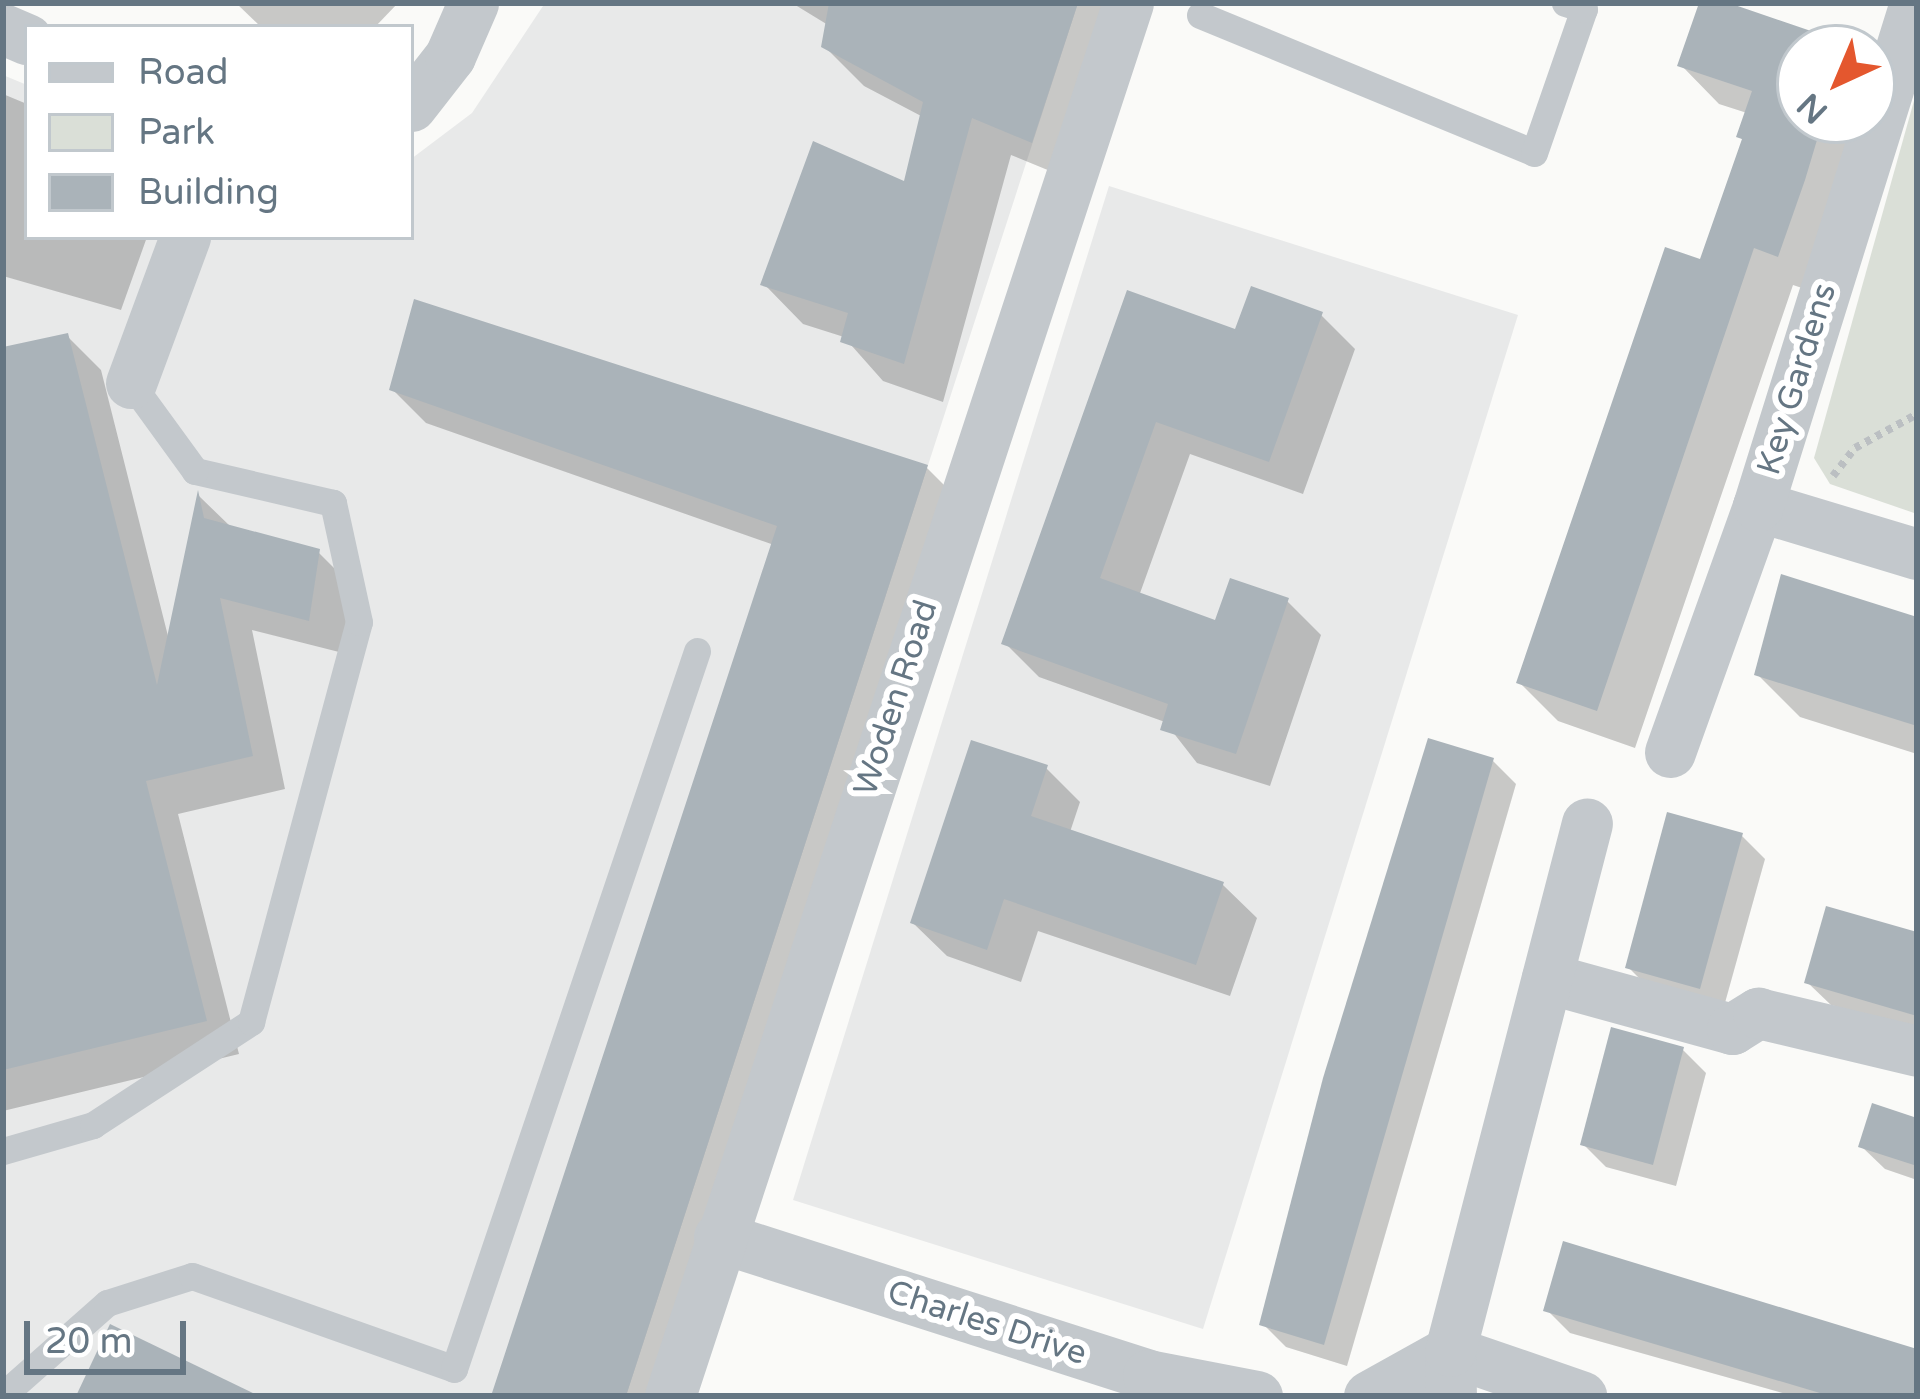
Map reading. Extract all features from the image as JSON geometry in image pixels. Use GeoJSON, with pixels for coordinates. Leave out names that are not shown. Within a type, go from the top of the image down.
{"type":"FeatureCollection","features":[{"type":"Feature","properties":{"kind":"street"},"geometry":{"type":"LineString","coordinates":[[414,102],[450,56],[473,3]]}},
{"type":"Feature","properties":{"kind":"street","name":"Woden Road"},"geometry":{"type":"LineString","coordinates":[[670,1396],[1128,3]]}},
{"type":"Feature","properties":{"kind":"street","name":"Key Gardens"},"geometry":{"type":"LineString","coordinates":[[1670,752],[1758,506],[1915,3]]}},
{"type":"Feature","properties":{"kind":"street"},"geometry":{"type":"LineString","coordinates":[[131,382],[184,240]]}},
{"type":"Feature","properties":{"kind":"street"},"geometry":{"type":"LineString","coordinates":[[1758,506],[1917,554]]}},
{"type":"Feature","properties":{"kind":"street"},"geometry":{"type":"LineString","coordinates":[[1450,1374],[1587,823]]}},
{"type":"Feature","properties":{"kind":"street"},"geometry":{"type":"LineString","coordinates":[[1547,977],[1732,1029],[1758,1013],[1917,1051]]}},
{"type":"Feature","properties":{"kind":"street","name":"Charles Drive"},"geometry":{"type":"LineString","coordinates":[[719,1237],[1148,1375],[1257,1396]]}},
{"type":"Feature","properties":{"kind":"street"},"geometry":{"type":"LineString","coordinates":[[1369,1396],[1450,1374],[1582,1396]]}},
{"type":"Feature","properties":{"kind":"lane"},"geometry":{"type":"LineString","coordinates":[[1200,15],[1534,153],[1584,9],[1565,3]]}},
{"type":"Feature","properties":{"kind":"lane"},"geometry":{"type":"LineString","coordinates":[[3,1151],[93,1125],[251,1022],[359,622],[333,502],[195,471],[131,382]]}},
{"type":"Feature","properties":{"kind":"lane"},"geometry":{"type":"LineString","coordinates":[[3,1395],[107,1303],[192,1276],[454,1370],[697,651]]}},
{"type":"Feature","properties":{"kind":"path"},"geometry":{"type":"LineString","coordinates":[[1807,520],[1855,448],[1917,414]]}},
{"type":"Feature","properties":{"kind":"shaded area"},"geometry":{"type":"Polygon","coordinates":[[[545,3],[1078,3],[626,1396],[3,1396],[3,75],[24,84],[24,240],[414,240],[414,157],[472,113],[545,3]]]}},
{"type":"Feature","properties":{"kind":"shaded area"},"geometry":{"type":"Polygon","coordinates":[[[1109,186],[1518,315],[1203,1329],[793,1200],[1109,186]]]}},
{"type":"Feature","properties":{"kind":"green space"},"geometry":{"type":"Polygon","coordinates":[[[1917,90],[1917,514],[1830,484],[1814,458],[1917,90]]]}},
{"type":"Feature","properties":{"kind":"building"},"geometry":{"type":"Polygon","coordinates":[[[829,3],[1078,3],[1032,143],[972,118],[904,364],[840,342],[848,313],[760,285],[813,141],[904,181],[923,102],[821,47],[829,3]]]}},
{"type":"Feature","properties":{"kind":"building"},"geometry":{"type":"Polygon","coordinates":[[[1699,3],[1729,3],[1790,24],[1776,24],[1776,144],[1816,144],[1778,257],[1754,248],[1597,711],[1516,683],[1665,247],[1700,259],[1742,139],[1736,137],[1752,91],[1677,66],[1699,3]]]}},
{"type":"Feature","properties":{"kind":"building"},"geometry":{"type":"Polygon","coordinates":[[[1251,286],[1323,312],[1269,462],[1156,422],[1100,578],[1215,620],[1230,578],[1289,598],[1236,754],[1160,730],[1168,704],[1001,644],[1127,290],[1235,329],[1251,286]]]}},
{"type":"Feature","properties":{"kind":"building"},"geometry":{"type":"Polygon","coordinates":[[[414,299],[928,465],[626,1396],[491,1396],[777,526],[389,390],[414,299]]]}},
{"type":"Feature","properties":{"kind":"building"},"geometry":{"type":"Polygon","coordinates":[[[68,333],[157,685],[198,490],[204,518],[320,549],[309,621],[220,598],[253,756],[146,781],[207,1021],[3,1070],[3,347],[68,333]]]}},
{"type":"Feature","properties":{"kind":"building"},"geometry":{"type":"Polygon","coordinates":[[[1781,574],[1917,617],[1917,726],[1754,675],[1781,574]]]}},
{"type":"Feature","properties":{"kind":"building"},"geometry":{"type":"Polygon","coordinates":[[[1428,738],[1494,758],[1324,1345],[1259,1325],[1323,1078],[1428,738]]]}},
{"type":"Feature","properties":{"kind":"building"},"geometry":{"type":"Polygon","coordinates":[[[971,740],[1048,765],[1031,816],[1224,882],[1196,965],[1004,899],[987,950],[910,923],[971,740]]]}},
{"type":"Feature","properties":{"kind":"building"},"geometry":{"type":"Polygon","coordinates":[[[1667,812],[1743,833],[1700,989],[1625,968],[1667,812]]]}},
{"type":"Feature","properties":{"kind":"building"},"geometry":{"type":"Polygon","coordinates":[[[1826,906],[1917,932],[1917,1016],[1804,983],[1826,906]]]}},
{"type":"Feature","properties":{"kind":"building"},"geometry":{"type":"Polygon","coordinates":[[[1611,1027],[1684,1047],[1653,1165],[1580,1145],[1611,1027]]]}},
{"type":"Feature","properties":{"kind":"building"},"geometry":{"type":"Polygon","coordinates":[[[1872,1103],[1917,1118],[1917,1166],[1858,1147],[1872,1103]]]}},
{"type":"Feature","properties":{"kind":"building"},"geometry":{"type":"Polygon","coordinates":[[[1563,1241],[1917,1349],[1917,1396],[1830,1396],[1543,1311],[1563,1241]]]}},
{"type":"Feature","properties":{"kind":"building"},"geometry":{"type":"Polygon","coordinates":[[[110,1324],[259,1396],[76,1396],[110,1324]]]}}]}
